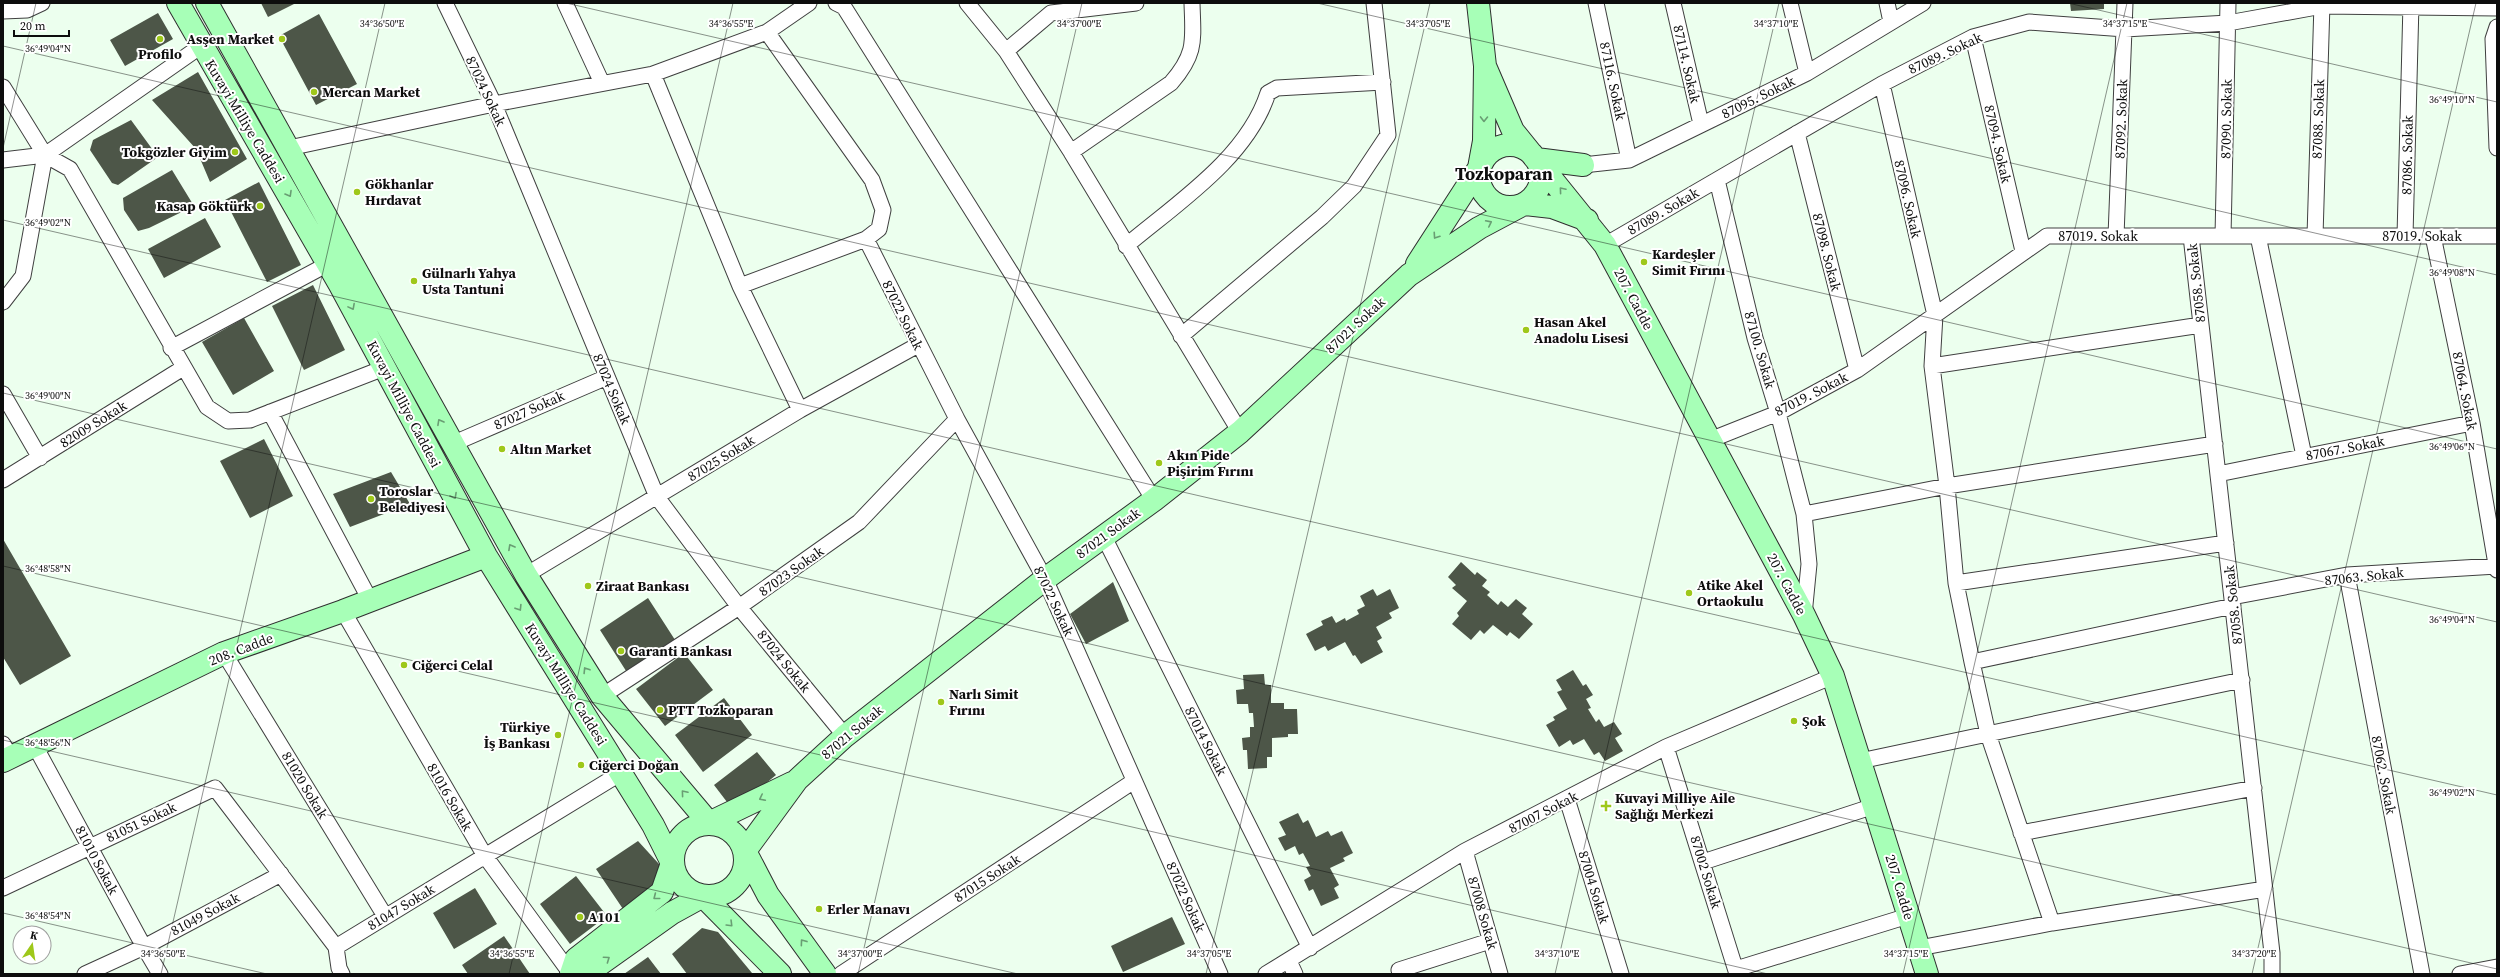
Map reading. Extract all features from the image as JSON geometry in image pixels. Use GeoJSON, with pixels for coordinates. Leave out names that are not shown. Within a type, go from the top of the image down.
{"type":"FeatureCollection","features":[{"type":"Feature","properties":{"kind":"street"},"geometry":{"type":"LineString","coordinates":[[3,11],[27,10],[42,3]]}},
{"type":"Feature","properties":{"kind":"street","name":"Kuvayi Milliye Caddesi"},"geometry":{"type":"LineString","coordinates":[[178,3],[200,46],[328,264],[486,556],[653,824],[672,863]]}},
{"type":"Feature","properties":{"kind":"street","name":"Kuvayi Milliye Caddesi"},"geometry":{"type":"LineString","coordinates":[[207,3],[526,575],[602,696],[709,823]]}},
{"type":"Feature","properties":{"kind":"street","name":"87024 Sokak"},"geometry":{"type":"LineString","coordinates":[[445,3],[494,104],[657,497],[740,607],[845,736]]}},
{"type":"Feature","properties":{"kind":"street"},"geometry":{"type":"LineString","coordinates":[[565,3],[602,83]]}},
{"type":"Feature","properties":{"kind":"street"},"geometry":{"type":"LineString","coordinates":[[289,148],[494,104],[653,74],[767,32],[809,3]]}},
{"type":"Feature","properties":{"kind":"street"},"geometry":{"type":"LineString","coordinates":[[836,3],[844,7],[1154,500]]}},
{"type":"Feature","properties":{"kind":"street"},"geometry":{"type":"LineString","coordinates":[[967,3],[1006,51],[1071,152],[1126,246],[1240,432]]}},
{"type":"Feature","properties":{"kind":"street"},"geometry":{"type":"LineString","coordinates":[[1006,51],[1048,8],[1136,3]]}},
{"type":"Feature","properties":{"kind":"street"},"geometry":{"type":"LineString","coordinates":[[1071,152],[1171,82],[1184,68],[1194,46],[1192,3]]}},
{"type":"Feature","properties":{"kind":"street"},"geometry":{"type":"LineString","coordinates":[[1181,336],[1322,217],[1354,186],[1388,135],[1374,3]]}},
{"type":"Feature","properties":{"kind":"street"},"geometry":{"type":"LineString","coordinates":[[1478,3],[1485,66],[1484,141],[1478,178],[1486,197],[1504,207],[1524,204],[1552,207],[1587,220]]}},
{"type":"Feature","properties":{"kind":"street","name":"87116. Sokak"},"geometry":{"type":"LineString","coordinates":[[1596,3],[1629,160]]}},
{"type":"Feature","properties":{"kind":"street","name":"87114. Sokak"},"geometry":{"type":"LineString","coordinates":[[1673,3],[1702,124]]}},
{"type":"Feature","properties":{"kind":"street"},"geometry":{"type":"LineString","coordinates":[[1790,3],[1806,74]]}},
{"type":"Feature","properties":{"kind":"street"},"geometry":{"type":"LineString","coordinates":[[1887,3],[1891,22]]}},
{"type":"Feature","properties":{"kind":"street","name":"87095. Sokak"},"geometry":{"type":"LineString","coordinates":[[1584,165],[1629,160],[1806,74],[1923,3]]}},
{"type":"Feature","properties":{"kind":"street","name":"87092. Sokak"},"geometry":{"type":"LineString","coordinates":[[2116,236],[2125,3]]}},
{"type":"Feature","properties":{"kind":"street","name":"87090. Sokak"},"geometry":{"type":"LineString","coordinates":[[2223,236],[2228,3]]}},
{"type":"Feature","properties":{"kind":"street","name":"87089. Sokak"},"geometry":{"type":"LineString","coordinates":[[1605,245],[1882,84],[1973,37],[2029,22],[2125,29],[2228,23],[2322,5],[2411,5],[2497,8]]}},
{"type":"Feature","properties":{"kind":"street","name":"87088. Sokak"},"geometry":{"type":"LineString","coordinates":[[2315,236],[2322,5]]}},
{"type":"Feature","properties":{"kind":"street","name":"87086. Sokak"},"geometry":{"type":"LineString","coordinates":[[2405,236],[2411,5]]}},
{"type":"Feature","properties":{"kind":"street"},"geometry":{"type":"LineString","coordinates":[[2497,28],[2493,39],[2497,148]]}},
{"type":"Feature","properties":{"kind":"street"},"geometry":{"type":"LineString","coordinates":[[740,286],[866,239],[879,229],[883,210],[872,180],[767,32]]}},
{"type":"Feature","properties":{"kind":"street","name":"87094. Sokak"},"geometry":{"type":"LineString","coordinates":[[1973,37],[2023,252]]}},
{"type":"Feature","properties":{"kind":"street"},"geometry":{"type":"LineString","coordinates":[[3,160],[45,155],[200,46]]}},
{"type":"Feature","properties":{"kind":"street"},"geometry":{"type":"LineString","coordinates":[[1409,275],[1479,228],[1524,204],[1538,189],[1541,180],[1536,159],[1513,131],[1485,66]]}},
{"type":"Feature","properties":{"kind":"street"},"geometry":{"type":"LineString","coordinates":[[653,74],[740,286],[800,410]]}},
{"type":"Feature","properties":{"kind":"street"},"geometry":{"type":"LineString","coordinates":[[1126,246],[1235,153],[1264,106],[1268,93],[1277,88],[1383,82]]}},
{"type":"Feature","properties":{"kind":"street","name":"87096. Sokak"},"geometry":{"type":"LineString","coordinates":[[1882,84],[1934,315],[1932,366],[1947,486],[1956,583],[1972,662],[1988,734],[2052,923]]}},
{"type":"Feature","properties":{"kind":"street"},"geometry":{"type":"LineString","coordinates":[[3,87],[45,155],[70,169],[171,348],[207,407],[228,421],[250,420],[384,368]]}},
{"type":"Feature","properties":{"kind":"street","name":"87098. Sokak"},"geometry":{"type":"LineString","coordinates":[[1797,133],[1858,370]]}},
{"type":"Feature","properties":{"kind":"street"},"geometry":{"type":"LineString","coordinates":[[1409,275],[1484,158],[1500,146],[1520,147],[1536,159],[1584,165]]}},
{"type":"Feature","properties":{"kind":"street"},"geometry":{"type":"LineString","coordinates":[[3,302],[23,276],[45,155]]}},
{"type":"Feature","properties":{"kind":"street","name":"207. Cadde"},"geometry":{"type":"LineString","coordinates":[[1536,159],[1587,220],[1605,245],[1804,615],[1833,676],[1927,974]]}},
{"type":"Feature","properties":{"kind":"street","name":"87100. Sokak"},"geometry":{"type":"LineString","coordinates":[[1717,180],[1755,338],[1778,413],[1804,514],[1809,564],[1804,615]]}},
{"type":"Feature","properties":{"kind":"street","name":"87019. Sokak"},"geometry":{"type":"LineString","coordinates":[[1710,440],[1778,413],[1858,370],[2047,236],[2497,236]]}},
{"type":"Feature","properties":{"kind":"street","name":"87058. Sokak"},"geometry":{"type":"LineString","coordinates":[[2191,236],[2254,788],[2272,953],[2272,974]]}},
{"type":"Feature","properties":{"kind":"street"},"geometry":{"type":"LineString","coordinates":[[2258,236],[2304,456]]}},
{"type":"Feature","properties":{"kind":"street","name":"87064. Sokak"},"geometry":{"type":"LineString","coordinates":[[2434,236],[2472,423],[2497,568]]}},
{"type":"Feature","properties":{"kind":"street","name":"87022 Sokak"},"geometry":{"type":"LineString","coordinates":[[866,239],[957,419],[1045,579],[1220,974]]}},
{"type":"Feature","properties":{"kind":"street"},"geometry":{"type":"LineString","coordinates":[[171,348],[328,264]]}},
{"type":"Feature","properties":{"kind":"street","name":"87021 Sokak"},"geometry":{"type":"LineString","coordinates":[[745,851],[797,780],[845,736],[1045,579],[1103,535],[1154,500],[1240,432],[1409,275]]}},
{"type":"Feature","properties":{"kind":"street"},"geometry":{"type":"LineString","coordinates":[[1932,366],[2201,325]]}},
{"type":"Feature","properties":{"kind":"street","name":"87025 Sokak"},"geometry":{"type":"LineString","coordinates":[[526,575],[800,410],[918,344]]}},
{"type":"Feature","properties":{"kind":"street","name":"82009 Sokak"},"geometry":{"type":"LineString","coordinates":[[3,480],[183,368]]}},
{"type":"Feature","properties":{"kind":"street","name":"87027 Sokak"},"geometry":{"type":"LineString","coordinates":[[452,444],[606,377]]}},
{"type":"Feature","properties":{"kind":"street"},"geometry":{"type":"LineString","coordinates":[[3,394],[40,458]]}},
{"type":"Feature","properties":{"kind":"street"},"geometry":{"type":"LineString","coordinates":[[270,412],[370,600]]}},
{"type":"Feature","properties":{"kind":"street","name":"87023 Sokak"},"geometry":{"type":"LineString","coordinates":[[602,696],[740,607],[859,522],[957,419]]}},
{"type":"Feature","properties":{"kind":"street","name":"87067. Sokak"},"geometry":{"type":"LineString","coordinates":[[2218,474],[2472,423]]}},
{"type":"Feature","properties":{"kind":"street"},"geometry":{"type":"LineString","coordinates":[[1804,514],[1947,486],[2215,444]]}},
{"type":"Feature","properties":{"kind":"street","name":"87014 Sokak"},"geometry":{"type":"LineString","coordinates":[[1103,535],[1310,948]]}},
{"type":"Feature","properties":{"kind":"street"},"geometry":{"type":"LineString","coordinates":[[1956,583],[2226,543]]}},
{"type":"Feature","properties":{"kind":"street","name":"208. Cadde"},"geometry":{"type":"LineString","coordinates":[[6,754],[36,746],[224,654],[486,556]]}},
{"type":"Feature","properties":{"kind":"street","name":"87063. Sokak"},"geometry":{"type":"LineString","coordinates":[[1972,662],[2346,575],[2497,568]]}},
{"type":"Feature","properties":{"kind":"street","name":"87062. Sokak"},"geometry":{"type":"LineString","coordinates":[[2346,575],[2422,974]]}},
{"type":"Feature","properties":{"kind":"street","name":"81016 Sokak"},"geometry":{"type":"LineString","coordinates":[[342,611],[485,856],[572,974]]}},
{"type":"Feature","properties":{"kind":"street","name":"81020 Sokak"},"geometry":{"type":"LineString","coordinates":[[224,654],[385,916]]}},
{"type":"Feature","properties":{"kind":"street","name":"87007 Sokak"},"geometry":{"type":"LineString","coordinates":[[1266,974],[1292,967],[1310,948],[1465,851],[1666,747],[1833,676]]}},
{"type":"Feature","properties":{"kind":"street"},"geometry":{"type":"LineString","coordinates":[[1860,762],[2242,680]]}},
{"type":"Feature","properties":{"kind":"street","name":"81010 Sokak"},"geometry":{"type":"LineString","coordinates":[[36,746],[160,974]]}},
{"type":"Feature","properties":{"kind":"street","name":"87002 Sokak"},"geometry":{"type":"LineString","coordinates":[[1666,747],[1737,971]]}},
{"type":"Feature","properties":{"kind":"street","name":"81047 Sokak"},"geometry":{"type":"LineString","coordinates":[[336,947],[621,774]]}},
{"type":"Feature","properties":{"kind":"street","name":"87021 Sokak"},"geometry":{"type":"LineString","coordinates":[[709,823],[797,780]]}},
{"type":"Feature","properties":{"kind":"street","name":"87015 Sokak"},"geometry":{"type":"LineString","coordinates":[[841,974],[1134,781]]}},
{"type":"Feature","properties":{"kind":"street","name":"81051 Sokak"},"geometry":{"type":"LineString","coordinates":[[3,888],[215,788],[281,874]]}},
{"type":"Feature","properties":{"kind":"street"},"geometry":{"type":"LineString","coordinates":[[2021,833],[2254,788]]}},
{"type":"Feature","properties":{"kind":"street","name":"87004 Sokak"},"geometry":{"type":"LineString","coordinates":[[1567,799],[1621,974]]}},
{"type":"Feature","properties":{"kind":"street"},"geometry":{"type":"LineString","coordinates":[[1703,862],[1874,806]]}},
{"type":"Feature","properties":{"kind":"street"},"geometry":{"type":"LineString","coordinates":[[745,851],[746,863],[743,875],[736,885],[721,894],[703,896],[672,913],[589,972],[572,974],[576,959],[662,892],[672,863],[673,851],[682,835],[697,825],[709,823],[721,825],[732,831],[740,840],[768,895],[826,974]]}},
{"type":"Feature","properties":{"kind":"street","name":"87008 Sokak"},"geometry":{"type":"LineString","coordinates":[[1465,851],[1500,974]]}},
{"type":"Feature","properties":{"kind":"street"},"geometry":{"type":"LineString","coordinates":[[672,863],[675,874],[682,884],[692,892],[703,896],[780,974]]}},
{"type":"Feature","properties":{"kind":"street"},"geometry":{"type":"LineString","coordinates":[[281,874],[336,947],[336,972]]}},
{"type":"Feature","properties":{"kind":"street","name":"81049 Sokak"},"geometry":{"type":"LineString","coordinates":[[85,974],[144,947],[281,874]]}},
{"type":"Feature","properties":{"kind":"street"},"geometry":{"type":"LineString","coordinates":[[1919,948],[2052,923],[2265,889]]}},
{"type":"Feature","properties":{"kind":"street"},"geometry":{"type":"LineString","coordinates":[[1737,971],[1908,916]]}},
{"type":"Feature","properties":{"kind":"street"},"geometry":{"type":"LineString","coordinates":[[1400,972],[1490,941]]}},
{"type":"Feature","properties":{"kind":"street"},"geometry":{"type":"LineString","coordinates":[[2460,974],[2497,966]]}},
{"type":"Feature","properties":{"kind":"building"},"geometry":{"type":"Polygon","coordinates":[[[261,3],[296,3],[268,17],[261,3]]]}},
{"type":"Feature","properties":{"kind":"building"},"geometry":{"type":"Polygon","coordinates":[[[2070,3],[2104,3],[2104,9],[2071,11],[2070,3]]]}},
{"type":"Feature","properties":{"kind":"building"},"geometry":{"type":"Polygon","coordinates":[[[158,13],[173,39],[125,66],[110,40],[158,13]]]}},
{"type":"Feature","properties":{"kind":"building"},"geometry":{"type":"Polygon","coordinates":[[[319,14],[357,84],[316,105],[279,36],[319,14]]]}},
{"type":"Feature","properties":{"kind":"building"},"geometry":{"type":"Polygon","coordinates":[[[198,72],[247,159],[210,182],[196,149],[152,100],[198,72]]]}},
{"type":"Feature","properties":{"kind":"building"},"geometry":{"type":"Polygon","coordinates":[[[131,120],[158,157],[118,185],[112,183],[90,150],[93,140],[131,120]]]}},
{"type":"Feature","properties":{"kind":"building"},"geometry":{"type":"Polygon","coordinates":[[[172,170],[194,206],[149,228],[138,231],[124,210],[123,198],[172,170]]]}},
{"type":"Feature","properties":{"kind":"building"},"geometry":{"type":"Polygon","coordinates":[[[259,182],[301,265],[267,282],[225,200],[259,182]]]}},
{"type":"Feature","properties":{"kind":"building"},"geometry":{"type":"Polygon","coordinates":[[[205,218],[221,247],[164,278],[148,249],[205,218]]]}},
{"type":"Feature","properties":{"kind":"building"},"geometry":{"type":"Polygon","coordinates":[[[313,285],[345,350],[304,370],[272,306],[313,285]]]}},
{"type":"Feature","properties":{"kind":"building"},"geometry":{"type":"Polygon","coordinates":[[[244,318],[274,371],[233,395],[202,342],[244,318]]]}},
{"type":"Feature","properties":{"kind":"building"},"geometry":{"type":"Polygon","coordinates":[[[264,439],[293,496],[250,518],[220,461],[264,439]]]}},
{"type":"Feature","properties":{"kind":"building","name":"Toroslar Belediyesi"},"geometry":{"type":"Polygon","coordinates":[[[391,472],[410,504],[350,527],[333,494],[391,472]]]}},
{"type":"Feature","properties":{"kind":"building"},"geometry":{"type":"Polygon","coordinates":[[[3,539],[71,656],[20,685],[3,657],[3,539]]]}},
{"type":"Feature","properties":{"kind":"building"},"geometry":{"type":"Polygon","coordinates":[[[1461,562],[1475,575],[1477,572],[1487,580],[1482,586],[1490,592],[1487,595],[1498,605],[1501,601],[1508,607],[1516,599],[1527,608],[1522,614],[1533,624],[1519,639],[1510,632],[1507,636],[1493,625],[1484,634],[1480,630],[1471,640],[1452,624],[1459,616],[1457,613],[1467,601],[1452,588],[1456,585],[1448,577],[1461,562]]]}},
{"type":"Feature","properties":{"kind":"building"},"geometry":{"type":"Polygon","coordinates":[[[1113,582],[1129,621],[1086,644],[1070,614],[1113,582]]]}},
{"type":"Feature","properties":{"kind":"building"},"geometry":{"type":"Polygon","coordinates":[[[1373,589],[1377,596],[1390,589],[1399,608],[1389,613],[1392,618],[1376,627],[1382,638],[1377,641],[1383,652],[1361,664],[1355,655],[1353,656],[1345,642],[1328,651],[1325,646],[1315,651],[1306,634],[1323,625],[1321,621],[1332,616],[1336,623],[1345,618],[1346,621],[1359,614],[1357,610],[1365,606],[1360,596],[1373,589]]]}},
{"type":"Feature","properties":{"kind":"building"},"geometry":{"type":"Polygon","coordinates":[[[648,598],[677,643],[628,674],[600,630],[648,598]]]}},
{"type":"Feature","properties":{"kind":"building"},"geometry":{"type":"Polygon","coordinates":[[[684,653],[713,690],[665,726],[636,689],[684,653]]]}},
{"type":"Feature","properties":{"kind":"building"},"geometry":{"type":"Polygon","coordinates":[[[1573,670],[1583,686],[1586,684],[1593,695],[1586,699],[1591,708],[1588,709],[1596,722],[1599,719],[1604,727],[1614,722],[1622,734],[1615,738],[1623,751],[1605,761],[1599,752],[1594,755],[1584,739],[1573,745],[1570,740],[1559,747],[1546,725],[1555,720],[1553,717],[1567,709],[1557,692],[1562,690],[1556,680],[1573,670]]]}},
{"type":"Feature","properties":{"kind":"building"},"geometry":{"type":"Polygon","coordinates":[[[1264,674],[1265,685],[1271,685],[1271,703],[1284,703],[1284,709],[1297,709],[1298,734],[1288,734],[1288,737],[1272,738],[1272,757],[1267,757],[1267,768],[1248,769],[1247,750],[1243,750],[1242,738],[1250,737],[1250,727],[1254,727],[1253,713],[1249,713],[1248,704],[1237,704],[1236,690],[1244,689],[1243,675],[1264,674]]]}},
{"type":"Feature","properties":{"kind":"building"},"geometry":{"type":"Polygon","coordinates":[[[724,698],[752,735],[703,772],[675,735],[724,698]]]}},
{"type":"Feature","properties":{"kind":"building"},"geometry":{"type":"Polygon","coordinates":[[[757,752],[776,775],[743,802],[727,802],[714,785],[757,752]]]}},
{"type":"Feature","properties":{"kind":"building"},"geometry":{"type":"Polygon","coordinates":[[[1298,813],[1303,823],[1308,820],[1316,837],[1328,831],[1331,836],[1342,831],[1353,853],[1343,858],[1345,861],[1330,868],[1339,885],[1334,888],[1339,898],[1321,906],[1313,889],[1309,891],[1304,880],[1311,876],[1306,867],[1310,866],[1303,853],[1299,855],[1295,846],[1285,851],[1278,838],[1286,835],[1279,822],[1298,813]]]}},
{"type":"Feature","properties":{"kind":"building"},"geometry":{"type":"Polygon","coordinates":[[[638,841],[659,864],[659,874],[656,882],[623,909],[596,869],[638,841]]]}},
{"type":"Feature","properties":{"kind":"building"},"geometry":{"type":"Polygon","coordinates":[[[576,876],[607,916],[570,944],[540,904],[576,876]]]}},
{"type":"Feature","properties":{"kind":"building"},"geometry":{"type":"Polygon","coordinates":[[[475,888],[497,924],[454,949],[433,913],[475,888]]]}},
{"type":"Feature","properties":{"kind":"building"},"geometry":{"type":"Polygon","coordinates":[[[1172,917],[1185,944],[1123,972],[1111,946],[1172,917]]]}},
{"type":"Feature","properties":{"kind":"building"},"geometry":{"type":"Polygon","coordinates":[[[702,928],[718,932],[752,973],[687,974],[672,954],[702,928]]]}},
{"type":"Feature","properties":{"kind":"building"},"geometry":{"type":"Polygon","coordinates":[[[504,936],[530,974],[468,974],[462,965],[504,936]]]}},
{"type":"Feature","properties":{"kind":"building"},"geometry":{"type":"Polygon","coordinates":[[[648,957],[661,974],[624,974],[648,957]]]}},
{"type":"Feature","properties":{"kind":"place","name":"Profilo"},"geometry":{"type":"Point","coordinates":[160,39]}},
{"type":"Feature","properties":{"kind":"place","name":"Asşen Market"},"geometry":{"type":"Point","coordinates":[282,39]}},
{"type":"Feature","properties":{"kind":"place","name":"Mercan Market"},"geometry":{"type":"Point","coordinates":[314,92]}},
{"type":"Feature","properties":{"kind":"place","name":"Tokgözler Giyim"},"geometry":{"type":"Point","coordinates":[235,152]}},
{"type":"Feature","properties":{"kind":"place","name":"Gökhanlar Hırdavat"},"geometry":{"type":"Point","coordinates":[357,192]}},
{"type":"Feature","properties":{"kind":"place","name":"Kasap Göktürk"},"geometry":{"type":"Point","coordinates":[260,206]}},
{"type":"Feature","properties":{"kind":"place","name":"Kardeşler Simit Fırını"},"geometry":{"type":"Point","coordinates":[1644,262]}},
{"type":"Feature","properties":{"kind":"place","name":"Gülnarlı Yahya Usta Tantuni"},"geometry":{"type":"Point","coordinates":[414,281]}},
{"type":"Feature","properties":{"kind":"place","name":"Hasan Akel Anadolu Lisesi"},"geometry":{"type":"Point","coordinates":[1526,330]}},
{"type":"Feature","properties":{"kind":"place","name":"Altın Market"},"geometry":{"type":"Point","coordinates":[502,449]}},
{"type":"Feature","properties":{"kind":"place","name":"Akın Pide Pişirim Fırını"},"geometry":{"type":"Point","coordinates":[1159,463]}},
{"type":"Feature","properties":{"kind":"place","name":"Toroslar Belediyesi"},"geometry":{"type":"Point","coordinates":[371,499]}},
{"type":"Feature","properties":{"kind":"place","name":"Ziraat Bankası"},"geometry":{"type":"Point","coordinates":[588,586]}},
{"type":"Feature","properties":{"kind":"place","name":"Atike Akel Ortaokulu"},"geometry":{"type":"Point","coordinates":[1689,593]}},
{"type":"Feature","properties":{"kind":"place","name":"Garanti Bankası"},"geometry":{"type":"Point","coordinates":[621,651]}},
{"type":"Feature","properties":{"kind":"place","name":"Ciğerci Celal"},"geometry":{"type":"Point","coordinates":[404,665]}},
{"type":"Feature","properties":{"kind":"place","name":"Narlı Simit Fırını"},"geometry":{"type":"Point","coordinates":[941,702]}},
{"type":"Feature","properties":{"kind":"place","name":"PTT Tozkoparan"},"geometry":{"type":"Point","coordinates":[660,710]}},
{"type":"Feature","properties":{"kind":"place","name":"Şok"},"geometry":{"type":"Point","coordinates":[1794,721]}},
{"type":"Feature","properties":{"kind":"place","name":"Türkiye İş Bankası"},"geometry":{"type":"Point","coordinates":[558,735]}},
{"type":"Feature","properties":{"kind":"place","name":"Ciğerci Doğan"},"geometry":{"type":"Point","coordinates":[581,765]}},
{"type":"Feature","properties":{"kind":"place","name":"Kuvayi Milliye Aile Sağlığı Merkezi"},"geometry":{"type":"Point","coordinates":[1606,806]}},
{"type":"Feature","properties":{"kind":"place","name":"Erler Manavı"},"geometry":{"type":"Point","coordinates":[819,909]}},
{"type":"Feature","properties":{"kind":"place","name":"A101"},"geometry":{"type":"Point","coordinates":[580,917]}},
{"type":"Feature","properties":{"kind":"district","name":"Tozkoparan"},"geometry":{"type":"Point","coordinates":[1504,173]}}]}
